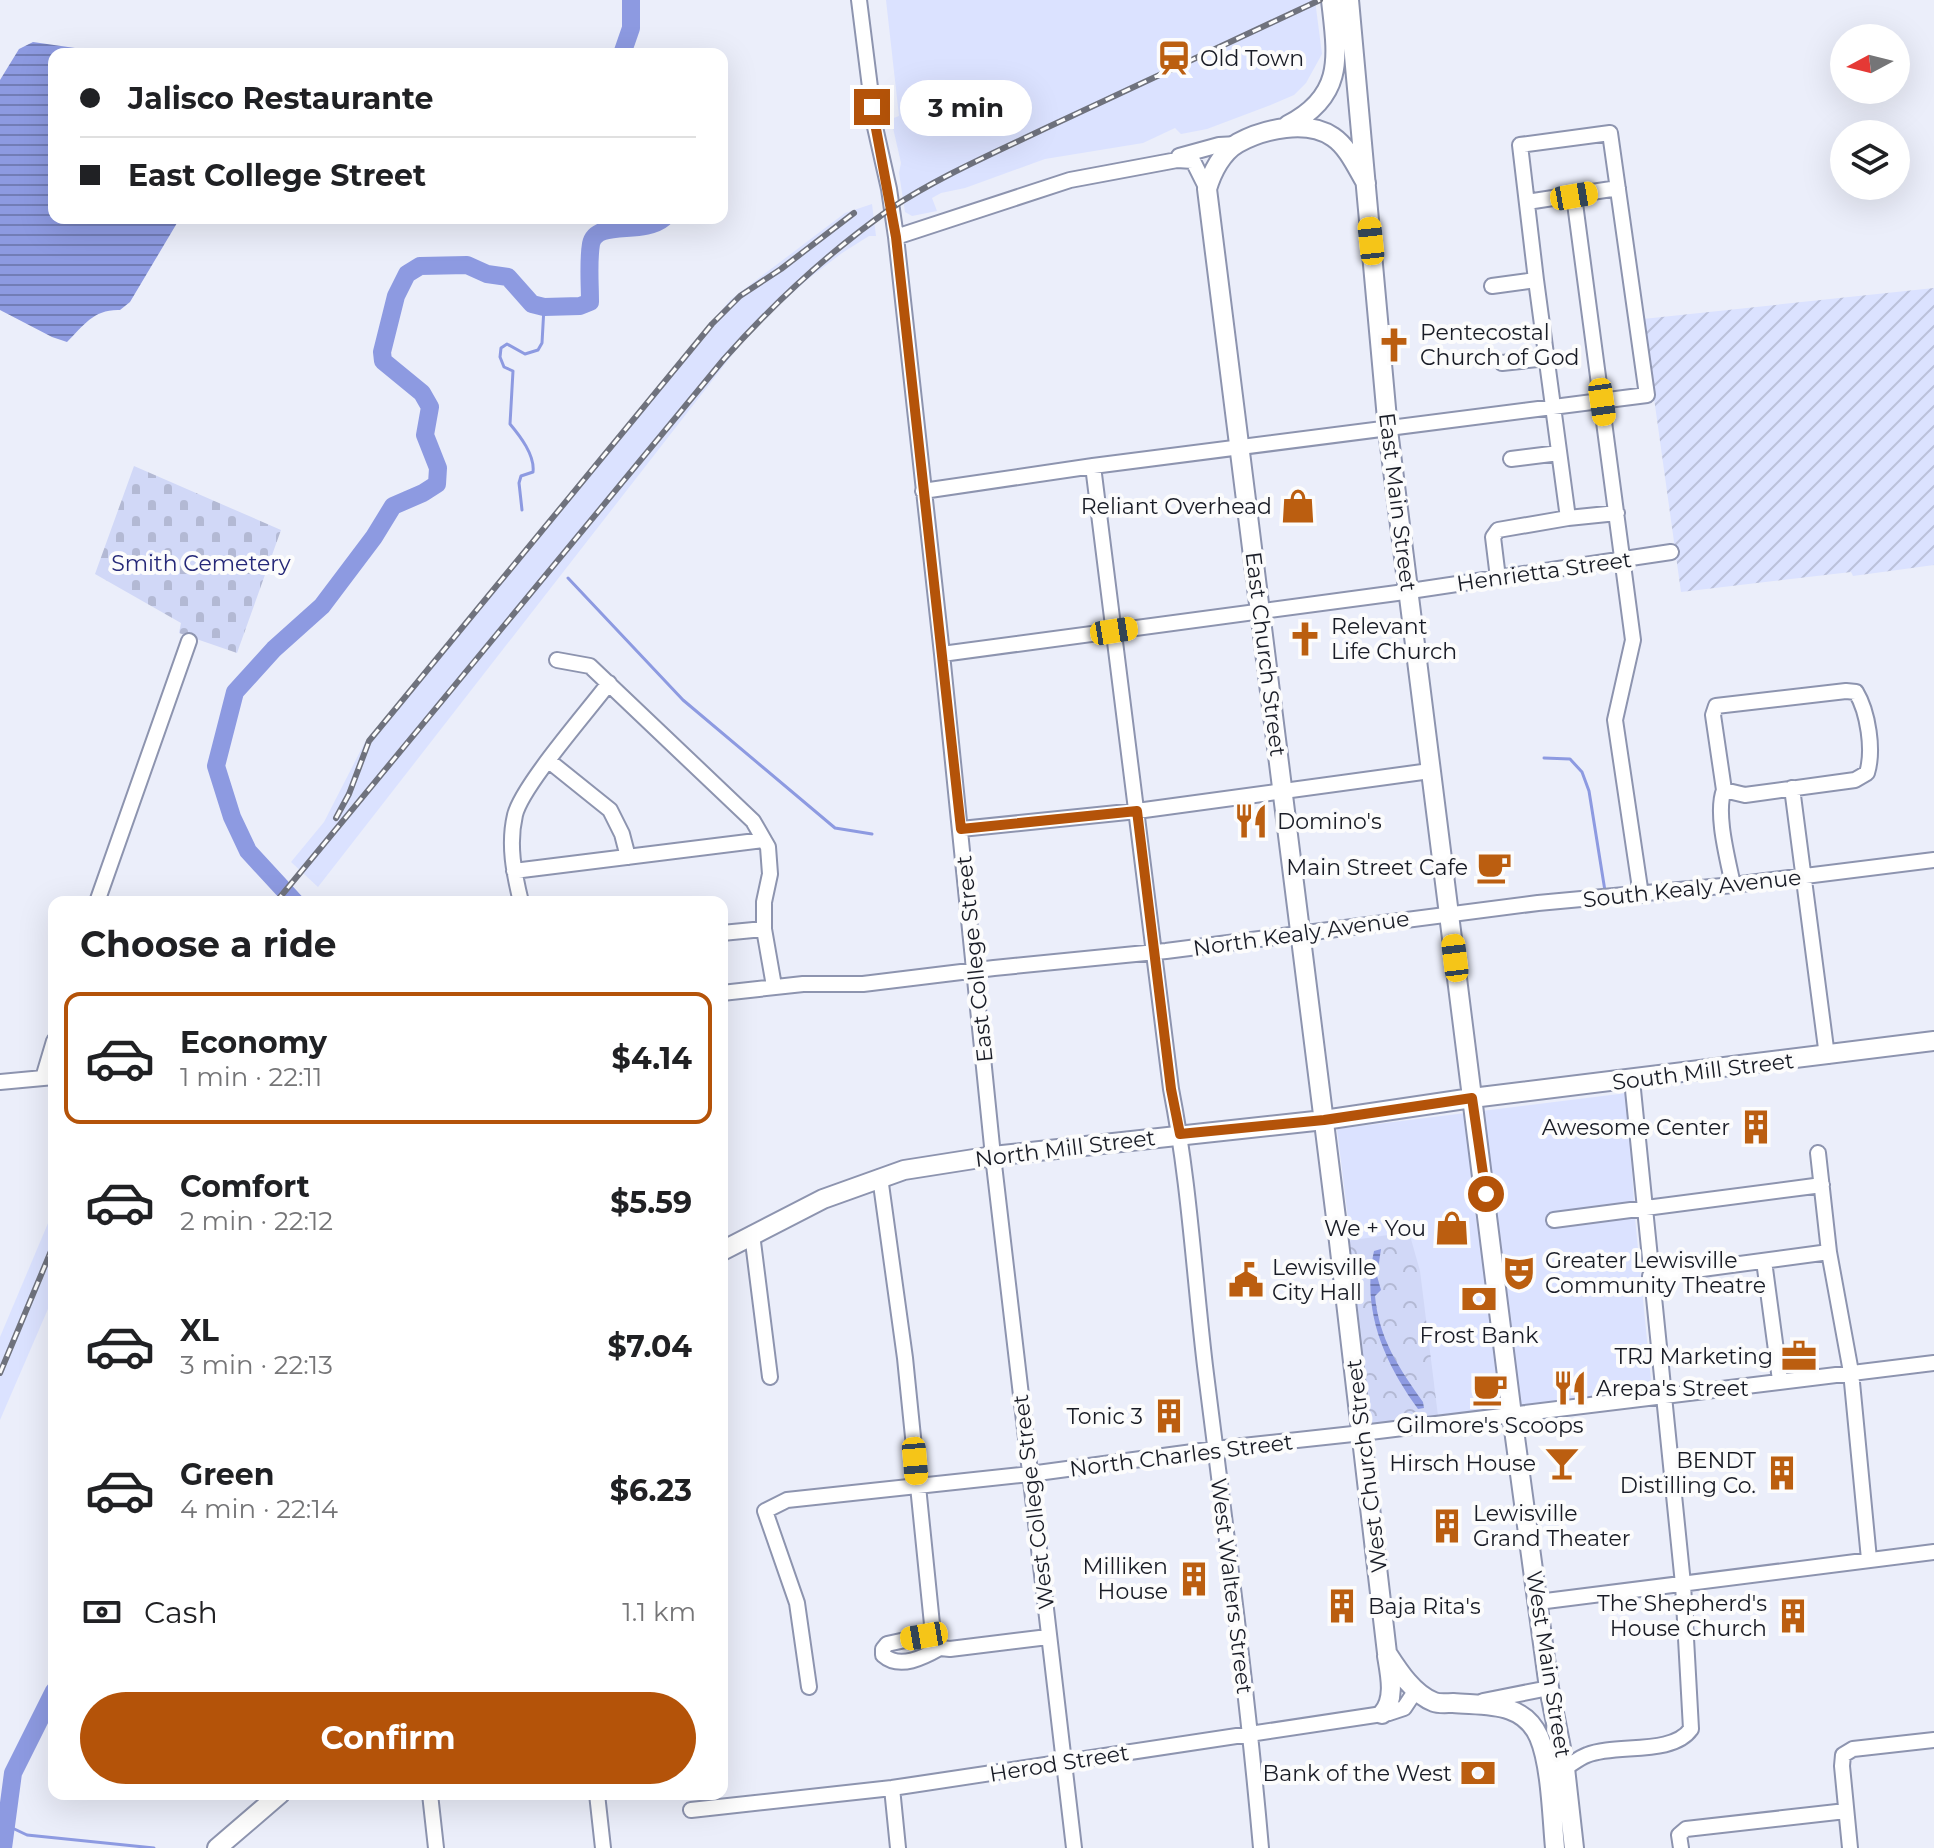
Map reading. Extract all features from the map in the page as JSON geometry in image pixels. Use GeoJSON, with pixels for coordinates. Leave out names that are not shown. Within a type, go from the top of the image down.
{"type":"FeatureCollection","features":[{"type":"Feature","properties":{"kind":"main road"},"geometry":{"type":"LineString","coordinates":[[1207,189],[1211,174],[1237,144],[1285,127],[1308,115],[1324,96],[1337,53],[1331,0]]}},
{"type":"Feature","properties":{"kind":"main road","name":"East Main Street"},"geometry":{"type":"LineString","coordinates":[[1349,0],[1388,430],[1472,1098]]}},
{"type":"Feature","properties":{"kind":"main road"},"geometry":{"type":"LineString","coordinates":[[1285,127],[1310,128],[1333,137],[1366,183]]}},
{"type":"Feature","properties":{"kind":"main road","name":"East Church Street"},"geometry":{"type":"LineString","coordinates":[[1207,189],[1324,1120]]}},
{"type":"Feature","properties":{"kind":"main road","name":"South Mill Street"},"geometry":{"type":"LineString","coordinates":[[1472,1098],[1934,1041]]}},
{"type":"Feature","properties":{"kind":"main road","name":"North Mill Street"},"geometry":{"type":"LineString","coordinates":[[728,1246],[823,1199],[904,1170],[993,1156],[1324,1120],[1472,1098]]}},
{"type":"Feature","properties":{"kind":"main road","name":"West Main Street"},"geometry":{"type":"LineString","coordinates":[[1472,1098],[1549,1688],[1565,1768],[1574,1848]]}},
{"type":"Feature","properties":{"kind":"main road","name":"West Church Street"},"geometry":{"type":"LineString","coordinates":[[1324,1120],[1387,1653],[1390,1696],[1388,1707],[1382,1714]]}},
{"type":"Feature","properties":{"kind":"main road"},"geometry":{"type":"LineString","coordinates":[[1387,1653],[1416,1690],[1434,1702],[1467,1704]]}},
{"type":"Feature","properties":{"kind":"main road","name":"West Main Street"},"geometry":{"type":"LineString","coordinates":[[1467,1704],[1498,1706],[1524,1716],[1540,1739],[1555,1848]]}},
{"type":"Feature","properties":{"kind":"main road"},"geometry":{"type":"LineString","coordinates":[[217,1848],[273,1800]]}},
{"type":"Feature","properties":{"kind":"street","name":"East College Street"},"geometry":{"type":"LineString","coordinates":[[859,0],[875,127],[896,237],[961,829],[993,1156]]}},
{"type":"Feature","properties":{"kind":"street"},"geometry":{"type":"LineString","coordinates":[[923,491],[1093,466],[1388,430],[1554,408],[1602,402],[1647,395],[1610,133],[1520,145],[1536,280],[1554,408],[1568,518]]}},
{"type":"Feature","properties":{"kind":"street"},"geometry":{"type":"LineString","coordinates":[[896,237],[1070,180],[1164,162],[1219,145],[1237,144]]}},
{"type":"Feature","properties":{"kind":"street"},"geometry":{"type":"LineString","coordinates":[[1164,162],[1193,161],[1207,189]]}},
{"type":"Feature","properties":{"kind":"street"},"geometry":{"type":"LineString","coordinates":[[1527,202],[1618,188]]}},
{"type":"Feature","properties":{"kind":"street"},"geometry":{"type":"LineString","coordinates":[[1574,196],[1633,640],[1615,720],[1641,895]]}},
{"type":"Feature","properties":{"kind":"street"},"geometry":{"type":"LineString","coordinates":[[1492,286],[1536,280]]}},
{"type":"Feature","properties":{"kind":"street"},"geometry":{"type":"LineString","coordinates":[[1502,363],[1547,358]]}},
{"type":"Feature","properties":{"kind":"street"},"geometry":{"type":"LineString","coordinates":[[1511,459],[1559,453]]}},
{"type":"Feature","properties":{"kind":"street","name":"West Walters Street"},"geometry":{"type":"LineString","coordinates":[[1093,466],[1171,1089],[1180,1134],[1251,1733],[1261,1848]]}},
{"type":"Feature","properties":{"kind":"street"},"geometry":{"type":"LineString","coordinates":[[1498,578],[1493,537],[1498,530],[1617,513]]}},
{"type":"Feature","properties":{"kind":"street","name":"Henrietta Street"},"geometry":{"type":"LineString","coordinates":[[942,654],[1671,552]]}},
{"type":"Feature","properties":{"kind":"street"},"geometry":{"type":"LineString","coordinates":[[99,896],[189,641]]}},
{"type":"Feature","properties":{"kind":"street"},"geometry":{"type":"LineString","coordinates":[[557,660],[590,666],[753,821],[768,847],[770,874],[764,902],[764,929],[774,986]]}},
{"type":"Feature","properties":{"kind":"street"},"geometry":{"type":"LineString","coordinates":[[520,896],[511,848],[515,812],[529,787],[609,683]]}},
{"type":"Feature","properties":{"kind":"street"},"geometry":{"type":"LineString","coordinates":[[1724,790],[1745,795],[1855,780],[1867,773],[1870,762],[1863,705],[1856,692],[1716,706],[1713,715],[1724,790],[1721,798],[1722,822],[1733,885]]}},
{"type":"Feature","properties":{"kind":"street"},"geometry":{"type":"LineString","coordinates":[[549,761],[610,810],[622,834],[628,857]]}},
{"type":"Feature","properties":{"kind":"street"},"geometry":{"type":"LineString","coordinates":[[961,829],[1137,811],[1430,771]]}},
{"type":"Feature","properties":{"kind":"street"},"geometry":{"type":"LineString","coordinates":[[1792,788],[1827,1056]]}},
{"type":"Feature","properties":{"kind":"street"},"geometry":{"type":"LineString","coordinates":[[514,871],[764,840]]}},
{"type":"Feature","properties":{"kind":"street","name":"South Kealy Avenue"},"geometry":{"type":"LineString","coordinates":[[1449,914],[1805,877],[1934,860]]}},
{"type":"Feature","properties":{"kind":"street","name":"North Kealy Avenue"},"geometry":{"type":"LineString","coordinates":[[728,992],[774,986],[863,984],[1449,914]]}},
{"type":"Feature","properties":{"kind":"street"},"geometry":{"type":"LineString","coordinates":[[728,932],[764,929]]}},
{"type":"Feature","properties":{"kind":"street"},"geometry":{"type":"LineString","coordinates":[[0,1082],[48,1078]]}},
{"type":"Feature","properties":{"kind":"street"},"geometry":{"type":"LineString","coordinates":[[1565,1768],[1588,1754],[1668,1743],[1685,1737],[1691,1729],[1683,1584],[1632,1080]]}},
{"type":"Feature","properties":{"kind":"street"},"geometry":{"type":"LineString","coordinates":[[1818,1153],[1829,1252],[1851,1372],[1869,1559]]}},
{"type":"Feature","properties":{"kind":"street","name":"West College Street"},"geometry":{"type":"LineString","coordinates":[[993,1156],[1074,1848]]}},
{"type":"Feature","properties":{"kind":"street"},"geometry":{"type":"LineString","coordinates":[[880,1177],[905,1358],[933,1634],[940,1648]]}},
{"type":"Feature","properties":{"kind":"street"},"geometry":{"type":"LineString","coordinates":[[1554,1220],[1822,1185]]}},
{"type":"Feature","properties":{"kind":"street"},"geometry":{"type":"LineString","coordinates":[[752,1234],[770,1377]]}},
{"type":"Feature","properties":{"kind":"street"},"geometry":{"type":"LineString","coordinates":[[1650,1276],[1829,1252]]}},
{"type":"Feature","properties":{"kind":"street"},"geometry":{"type":"LineString","coordinates":[[1764,1261],[1780,1380]]}},
{"type":"Feature","properties":{"kind":"street","name":"North Charles Street"},"geometry":{"type":"LineString","coordinates":[[809,1687],[797,1603],[765,1511],[787,1500],[1030,1474],[1934,1363]]}},
{"type":"Feature","properties":{"kind":"street"},"geometry":{"type":"LineString","coordinates":[[1538,1602],[1934,1552]]}},
{"type":"Feature","properties":{"kind":"street"},"geometry":{"type":"LineString","coordinates":[[933,1634],[887,1644],[883,1655],[895,1661],[915,1660],[940,1648],[1048,1637]]}},
{"type":"Feature","properties":{"kind":"street"},"geometry":{"type":"LineString","coordinates":[[1467,1704],[1549,1688]]}},
{"type":"Feature","properties":{"kind":"street","name":"Herod Street"},"geometry":{"type":"LineString","coordinates":[[691,1810],[892,1788],[1382,1714],[1404,1708],[1416,1690]]}},
{"type":"Feature","properties":{"kind":"street"},"geometry":{"type":"LineString","coordinates":[[1850,1848],[1843,1755],[1853,1749],[1934,1740]]}},
{"type":"Feature","properties":{"kind":"street"},"geometry":{"type":"LineString","coordinates":[[892,1788],[898,1848]]}},
{"type":"Feature","properties":{"kind":"street"},"geometry":{"type":"LineString","coordinates":[[431,1800],[436,1848]]}},
{"type":"Feature","properties":{"kind":"street"},"geometry":{"type":"LineString","coordinates":[[598,1800],[603,1848]]}},
{"type":"Feature","properties":{"kind":"street"},"geometry":{"type":"LineString","coordinates":[[1680,1841],[1686,1829],[1846,1811]]}},
{"type":"Feature","properties":{"kind":"shaded area"},"geometry":{"type":"Polygon","coordinates":[[[886,0],[1315,0],[1322,54],[1306,83],[1294,95],[1273,104],[1207,129],[1181,134],[1175,128],[1143,143],[1045,159],[965,188],[941,193],[932,198],[937,211],[912,216],[905,212],[899,173],[901,163],[891,119],[899,116],[886,0]]]}},
{"type":"Feature","properties":{"kind":"shaded area"},"geometry":{"type":"Polygon","coordinates":[[[872,204],[876,236],[869,236],[842,253],[808,279],[767,316],[736,350],[318,887],[291,862],[324,822],[365,742],[730,300],[845,213],[872,204]]]}},
{"type":"Feature","properties":{"kind":"shaded area"},"geometry":{"type":"Polygon","coordinates":[[[1934,288],[1934,565],[1681,592],[1643,319],[1934,288]]]}},
{"type":"Feature","properties":{"kind":"shaded area"},"geometry":{"type":"Polygon","coordinates":[[[1627,1093],[1635,1218],[1652,1391],[1373,1422],[1337,1129],[1627,1093]]]}},
{"type":"Feature","properties":{"kind":"shaded area"},"geometry":{"type":"Polygon","coordinates":[[[48,1223],[48,1309],[0,1420],[0,1337],[48,1223]]]}},
{"type":"Feature","properties":{"kind":"green space","name":"Smith Cemetery"},"geometry":{"type":"Polygon","coordinates":[[[134,466],[281,530],[237,653],[179,633],[181,623],[95,574],[134,466]]]}},
{"type":"Feature","properties":{"kind":"green space"},"geometry":{"type":"Polygon","coordinates":[[[1409,1232],[1420,1271],[1439,1424],[1362,1433],[1339,1242],[1409,1232]]]}},
{"type":"Feature","properties":{"kind":"water"},"geometry":{"type":"Polygon","coordinates":[[[33,42],[75,48],[48,48],[48,224],[176,224],[130,302],[120,310],[96,315],[67,342],[0,310],[0,80],[19,49],[33,42]]]}},
{"type":"Feature","properties":{"kind":"water"},"geometry":{"type":"Polygon","coordinates":[[[1381,1249],[1377,1276],[1381,1290],[1375,1296],[1377,1312],[1392,1352],[1424,1408],[1418,1409],[1406,1391],[1378,1334],[1373,1315],[1371,1273],[1374,1251],[1381,1249]]]}},
{"type":"Feature","properties":{"kind":"waterway"},"geometry":{"type":"LineString","coordinates":[[624,48],[631,28],[631,0]]}},
{"type":"Feature","properties":{"kind":"waterway"},"geometry":{"type":"LineString","coordinates":[[289,896],[248,851],[232,817],[216,766],[235,692],[274,649],[322,606],[374,537],[393,506],[437,484],[438,468],[425,435],[430,407],[422,393],[383,361],[382,352],[396,296],[407,274],[420,266],[467,265],[487,274],[508,277],[532,304],[544,307],[580,306],[590,302],[591,244],[595,236],[611,230],[651,224]]}},
{"type":"Feature","properties":{"kind":"waterway"},"geometry":{"type":"LineString","coordinates":[[522,510],[519,483],[521,476],[533,472],[532,459],[510,424],[513,371],[504,367],[500,357],[501,348],[507,344],[525,354],[538,350],[542,343],[544,307]]}},
{"type":"Feature","properties":{"kind":"waterway"},"geometry":{"type":"LineString","coordinates":[[568,578],[683,700],[835,828],[872,834]]}},
{"type":"Feature","properties":{"kind":"waterway"},"geometry":{"type":"LineString","coordinates":[[1544,758],[1570,759],[1582,772],[1589,791],[1605,891]]}},
{"type":"Feature","properties":{"kind":"waterway"},"geometry":{"type":"LineString","coordinates":[[3,1848],[13,1773],[48,1703]]}},
{"type":"Feature","properties":{"kind":"waterway"},"geometry":{"type":"LineString","coordinates":[[6,1825],[27,1835],[154,1848]]}},
{"type":"Feature","properties":{"kind":"railway"},"geometry":{"type":"LineString","coordinates":[[281,896],[724,359],[762,318],[824,261],[890,209],[947,176],[1320,0]]}},
{"type":"Feature","properties":{"kind":"railway"},"geometry":{"type":"LineString","coordinates":[[336,818],[349,794],[369,741],[712,324],[740,296],[854,213]]}},
{"type":"Feature","properties":{"kind":"railway"},"geometry":{"type":"LineString","coordinates":[[0,1373],[48,1258]]}},
{"type":"Feature","properties":{"kind":"place","name":"Old Town"},"geometry":{"type":"Point","coordinates":[1174,58]}},
{"type":"Feature","properties":{"kind":"place","name":"Pentecostal Church of God"},"geometry":{"type":"Point","coordinates":[1394,345]}},
{"type":"Feature","properties":{"kind":"place","name":"Reliant Overhead"},"geometry":{"type":"Point","coordinates":[1298,506]}},
{"type":"Feature","properties":{"kind":"place","name":"Relevant Life Church"},"geometry":{"type":"Point","coordinates":[1305,639]}},
{"type":"Feature","properties":{"kind":"place","name":"Domino's"},"geometry":{"type":"Point","coordinates":[1251,821]}},
{"type":"Feature","properties":{"kind":"place","name":"Main Street Cafe"},"geometry":{"type":"Point","coordinates":[1494,867]}},
{"type":"Feature","properties":{"kind":"place","name":"Awesome Center"},"geometry":{"type":"Point","coordinates":[1756,1127]}},
{"type":"Feature","properties":{"kind":"place","name":"We + You"},"geometry":{"type":"Point","coordinates":[1452,1228]}},
{"type":"Feature","properties":{"kind":"place","name":"Greater Lewisville Community Theatre"},"geometry":{"type":"Point","coordinates":[1519,1273]}},
{"type":"Feature","properties":{"kind":"place","name":"Lewisville City Hall"},"geometry":{"type":"Point","coordinates":[1246,1280]}},
{"type":"Feature","properties":{"kind":"place","name":"Frost Bank"},"geometry":{"type":"Point","coordinates":[1479,1299]}},
{"type":"Feature","properties":{"kind":"place","name":"TRJ Marketing"},"geometry":{"type":"Point","coordinates":[1799,1356]}},
{"type":"Feature","properties":{"kind":"place","name":"Arepa's Street"},"geometry":{"type":"Point","coordinates":[1570,1388]}},
{"type":"Feature","properties":{"kind":"place","name":"Gilmore's Scoops"},"geometry":{"type":"Point","coordinates":[1490,1389]}},
{"type":"Feature","properties":{"kind":"place","name":"Tonic 3"},"geometry":{"type":"Point","coordinates":[1169,1416]}},
{"type":"Feature","properties":{"kind":"place","name":"Hirsch House"},"geometry":{"type":"Point","coordinates":[1562,1463]}},
{"type":"Feature","properties":{"kind":"place","name":"BENDT Distilling Co."},"geometry":{"type":"Point","coordinates":[1782,1473]}},
{"type":"Feature","properties":{"kind":"place","name":"Lewisville Grand Theater"},"geometry":{"type":"Point","coordinates":[1447,1526]}},
{"type":"Feature","properties":{"kind":"place","name":"Milliken House"},"geometry":{"type":"Point","coordinates":[1194,1579]}},
{"type":"Feature","properties":{"kind":"place","name":"Baja Rita's"},"geometry":{"type":"Point","coordinates":[1342,1606]}},
{"type":"Feature","properties":{"kind":"place","name":"The Shepherd's House Church"},"geometry":{"type":"Point","coordinates":[1793,1616]}},
{"type":"Feature","properties":{"kind":"place","name":"Bank of the West"},"geometry":{"type":"Point","coordinates":[1478,1773]}},
{"type":"Feature","properties":{"kind":"route"},"geometry":{"type":"LineString","coordinates":[[872,107],[896,237],[961,829],[1137,811],[1171,1089],[1180,1134],[1324,1120],[1472,1098],[1486,1194]]}}]}
